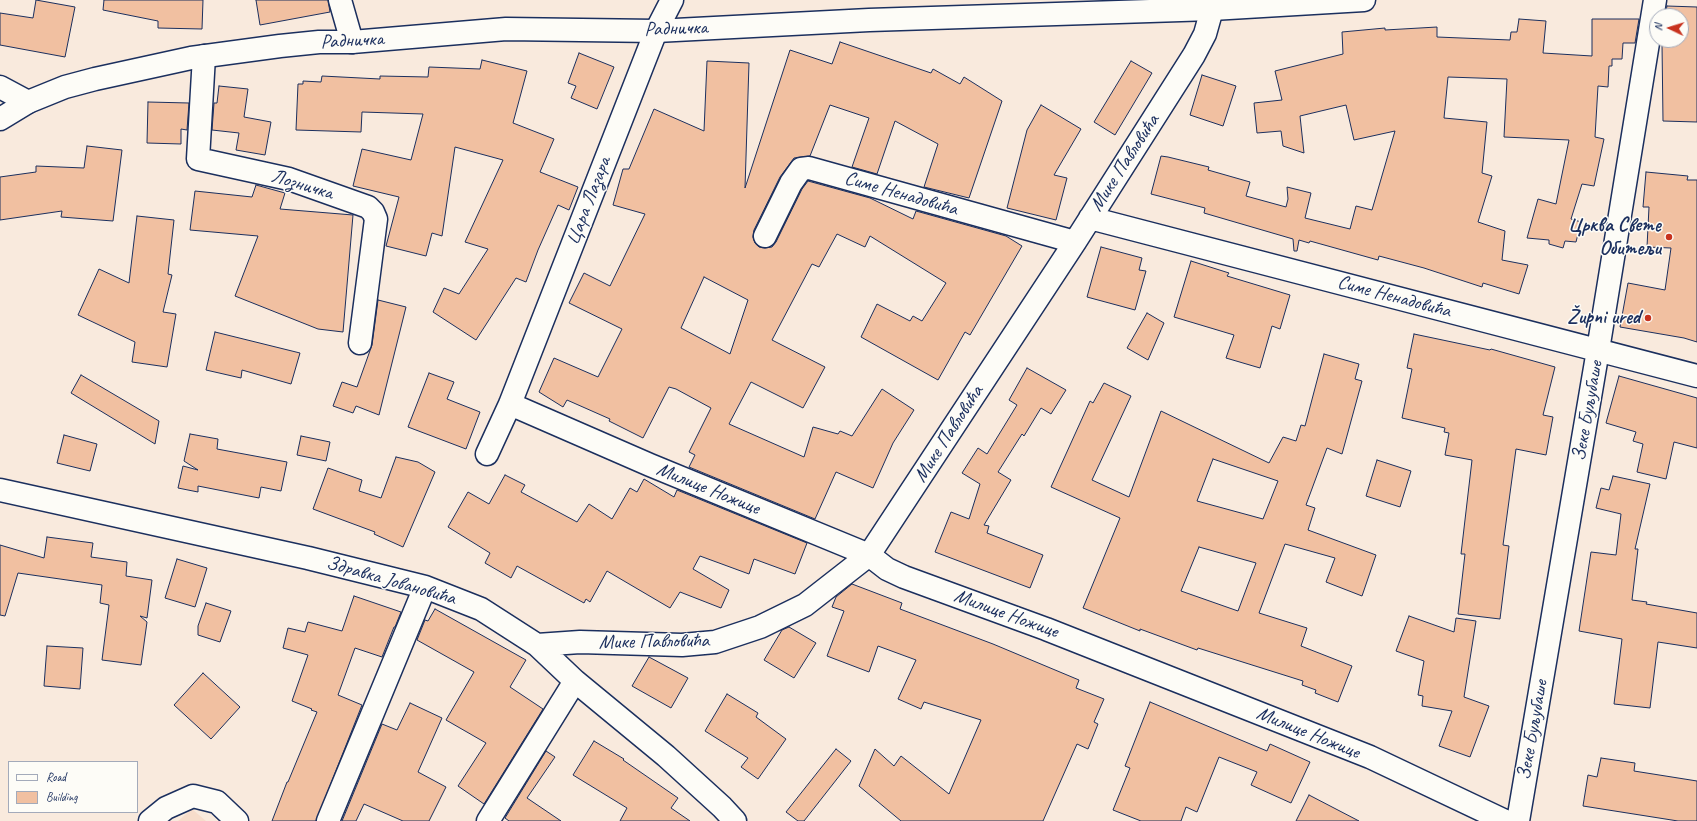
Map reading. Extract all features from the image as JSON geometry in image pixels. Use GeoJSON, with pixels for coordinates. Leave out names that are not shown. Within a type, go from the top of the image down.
{"type":"FeatureCollection","features":[{"type":"Feature","properties":{"kind":"street"},"geometry":{"type":"LineString","coordinates":[[340,0],[352,42]]}},
{"type":"Feature","properties":{"kind":"street","name":"Цара Лазара"},"geometry":{"type":"LineString","coordinates":[[487,454],[510,404],[656,31],[672,0]]}},
{"type":"Feature","properties":{"kind":"street","name":"Радничка"},"geometry":{"type":"LineString","coordinates":[[0,120],[28,102],[66,87],[95,79],[204,56],[280,46],[352,42],[506,29],[656,31],[1212,4],[1364,0]]}},
{"type":"Feature","properties":{"kind":"street","name":"Зеке Буљубаше"},"geometry":{"type":"LineString","coordinates":[[1518,821],[1598,350],[1655,0]]}},
{"type":"Feature","properties":{"kind":"street","name":"Мике Павловића"},"geometry":{"type":"LineString","coordinates":[[537,645],[580,642],[682,645],[715,642],[760,627],[805,605],[869,555],[1075,242],[1194,54],[1205,34],[1212,4]]}},
{"type":"Feature","properties":{"kind":"street","name":"Лозничка"},"geometry":{"type":"LineString","coordinates":[[204,56],[198,159],[289,179],[368,207],[373,212],[376,219],[360,343]]}},
{"type":"Feature","properties":{"kind":"street"},"geometry":{"type":"LineString","coordinates":[[0,87],[28,102]]}},
{"type":"Feature","properties":{"kind":"street","name":"Симе Ненадовића"},"geometry":{"type":"LineString","coordinates":[[765,236],[791,182],[801,169],[809,168],[1075,242]]}},
{"type":"Feature","properties":{"kind":"street","name":"Симе Ненадовића"},"geometry":{"type":"LineString","coordinates":[[1090,218],[1697,376]]}},
{"type":"Feature","properties":{"kind":"street","name":"Милице Ножице"},"geometry":{"type":"LineString","coordinates":[[510,404],[650,465],[869,555],[887,569],[904,577],[1052,631],[1370,758],[1505,821]]}},
{"type":"Feature","properties":{"kind":"street","name":"Здравка Јовановића"},"geometry":{"type":"LineString","coordinates":[[0,490],[308,558],[425,587],[481,609],[537,645],[575,681],[666,756],[722,807],[735,821]]}},
{"type":"Feature","properties":{"kind":"street"},"geometry":{"type":"LineString","coordinates":[[328,821],[425,587]]}},
{"type":"Feature","properties":{"kind":"street"},"geometry":{"type":"LineString","coordinates":[[488,821],[575,681]]}},
{"type":"Feature","properties":{"kind":"street"},"geometry":{"type":"LineString","coordinates":[[150,821],[166,808],[193,796],[217,802],[237,821]]}},
{"type":"Feature","properties":{"kind":"shaded area"},"geometry":{"type":"Polygon","coordinates":[[[192,809],[206,821],[178,821],[192,809]]]}},
{"type":"Feature","properties":{"kind":"building"},"geometry":{"type":"Polygon","coordinates":[[[36,0],[75,7],[65,57],[0,45],[0,13],[33,18],[36,0]]]}},
{"type":"Feature","properties":{"kind":"building"},"geometry":{"type":"Polygon","coordinates":[[[104,0],[203,0],[202,29],[158,28],[158,21],[103,10],[104,0]]]}},
{"type":"Feature","properties":{"kind":"building"},"geometry":{"type":"Polygon","coordinates":[[[256,0],[328,0],[330,12],[260,25],[256,0]]]}},
{"type":"Feature","properties":{"kind":"building"},"geometry":{"type":"Polygon","coordinates":[[[1667,6],[1697,7],[1697,122],[1663,121],[1662,48],[1689,48],[1689,8],[1667,8],[1667,6]]]}},
{"type":"Feature","properties":{"kind":"building"},"geometry":{"type":"Polygon","coordinates":[[[1519,19],[1546,21],[1543,53],[1592,56],[1592,19],[1639,19],[1635,43],[1623,43],[1622,59],[1612,59],[1612,66],[1609,66],[1608,87],[1598,86],[1595,137],[1604,139],[1594,186],[1582,184],[1571,219],[1581,222],[1576,242],[1565,241],[1563,248],[1549,244],[1549,240],[1527,238],[1538,199],[1556,204],[1569,140],[1504,137],[1507,79],[1448,77],[1444,118],[1487,122],[1482,173],[1492,176],[1478,222],[1505,231],[1502,260],[1528,265],[1519,294],[1483,283],[1482,287],[1424,268],[1379,256],[1378,260],[1310,241],[1309,243],[1299,240],[1297,251],[1294,251],[1293,239],[1204,213],[1205,208],[1151,194],[1161,156],[1168,157],[1209,167],[1208,170],[1250,182],[1246,196],[1286,207],[1288,199],[1287,187],[1311,193],[1305,218],[1350,229],[1356,206],[1372,210],[1395,131],[1354,140],[1346,105],[1300,116],[1304,153],[1283,146],[1281,131],[1257,133],[1254,103],[1282,100],[1275,71],[1343,54],[1342,32],[1385,28],[1385,30],[1437,27],[1437,37],[1510,40],[1511,32],[1517,32],[1519,19]]]}},
{"type":"Feature","properties":{"kind":"building"},"geometry":{"type":"Polygon","coordinates":[[[840,42],[931,73],[933,69],[960,84],[964,77],[1002,101],[969,198],[924,187],[938,144],[895,121],[877,174],[852,167],[869,118],[830,105],[810,156],[794,158],[780,177],[754,230],[753,237],[755,243],[759,247],[772,247],[776,242],[802,189],[808,181],[870,198],[913,219],[916,211],[1006,236],[1022,246],[970,335],[965,332],[938,380],[861,337],[877,304],[910,321],[913,316],[922,321],[946,283],[870,236],[865,247],[837,234],[819,267],[812,264],[772,340],[825,367],[803,408],[751,382],[729,424],[804,457],[813,427],[838,434],[840,431],[852,436],[882,389],[914,410],[893,443],[873,488],[836,472],[815,519],[689,467],[695,455],[689,452],[711,408],[676,389],[669,387],[643,438],[609,421],[610,419],[567,400],[563,407],[539,392],[554,358],[598,377],[622,329],[569,303],[584,273],[610,286],[645,214],[613,205],[623,169],[629,169],[654,109],[704,131],[707,61],[749,63],[745,188],[790,50],[832,64],[840,42]],[[704,277],[681,328],[730,354],[748,300],[704,277]]]}},
{"type":"Feature","properties":{"kind":"building"},"geometry":{"type":"Polygon","coordinates":[[[579,53],[614,67],[597,109],[571,98],[576,86],[568,83],[579,53]]]}},
{"type":"Feature","properties":{"kind":"building"},"geometry":{"type":"Polygon","coordinates":[[[482,60],[527,71],[513,123],[554,139],[540,172],[578,187],[569,210],[558,205],[526,282],[516,278],[476,340],[433,312],[444,288],[459,294],[488,249],[465,242],[503,160],[455,147],[442,236],[432,233],[426,256],[386,246],[399,197],[353,186],[362,149],[411,160],[423,114],[362,112],[361,132],[296,130],[298,84],[303,84],[303,81],[321,82],[322,76],[380,79],[380,76],[428,77],[429,67],[480,69],[482,60]]]}},
{"type":"Feature","properties":{"kind":"building"},"geometry":{"type":"Polygon","coordinates":[[[1131,61],[1152,73],[1115,135],[1094,122],[1131,61]]]}},
{"type":"Feature","properties":{"kind":"building"},"geometry":{"type":"Polygon","coordinates":[[[1202,75],[1236,86],[1223,126],[1190,115],[1202,75]]]}},
{"type":"Feature","properties":{"kind":"building"},"geometry":{"type":"Polygon","coordinates":[[[219,86],[248,89],[244,117],[271,122],[265,155],[236,150],[239,133],[212,130],[214,103],[217,103],[219,86]]]}},
{"type":"Feature","properties":{"kind":"building"},"geometry":{"type":"Polygon","coordinates":[[[148,102],[189,103],[187,130],[181,129],[181,144],[147,143],[148,102]]]}},
{"type":"Feature","properties":{"kind":"building"},"geometry":{"type":"Polygon","coordinates":[[[1041,105],[1081,129],[1054,175],[1067,178],[1056,220],[1007,208],[1027,130],[1041,105]]]}},
{"type":"Feature","properties":{"kind":"building"},"geometry":{"type":"Polygon","coordinates":[[[87,146],[122,150],[113,221],[61,217],[62,211],[0,220],[0,177],[36,172],[36,166],[84,168],[87,146]]]}},
{"type":"Feature","properties":{"kind":"building"},"geometry":{"type":"Polygon","coordinates":[[[1646,172],[1688,176],[1687,180],[1697,180],[1697,342],[1684,338],[1620,327],[1628,283],[1665,290],[1671,248],[1647,247],[1649,207],[1643,207],[1646,172]]]}},
{"type":"Feature","properties":{"kind":"building"},"geometry":{"type":"Polygon","coordinates":[[[256,185],[285,193],[280,209],[353,215],[343,332],[318,329],[235,296],[258,236],[190,230],[195,191],[252,197],[256,185]]]}},
{"type":"Feature","properties":{"kind":"building"},"geometry":{"type":"Polygon","coordinates":[[[137,216],[174,220],[168,274],[172,275],[163,312],[176,314],[167,367],[132,362],[135,342],[78,315],[99,269],[129,283],[137,216]]]}},
{"type":"Feature","properties":{"kind":"building"},"geometry":{"type":"Polygon","coordinates":[[[1101,247],[1142,258],[1139,270],[1146,271],[1135,310],[1087,297],[1101,247]]]}},
{"type":"Feature","properties":{"kind":"building"},"geometry":{"type":"Polygon","coordinates":[[[1191,261],[1229,273],[1227,276],[1290,295],[1280,329],[1272,326],[1260,368],[1226,358],[1234,335],[1174,317],[1191,261]]]}},
{"type":"Feature","properties":{"kind":"building"},"geometry":{"type":"Polygon","coordinates":[[[378,300],[406,307],[379,415],[356,406],[353,413],[333,406],[342,382],[357,387],[372,345],[378,300]]]}},
{"type":"Feature","properties":{"kind":"building"},"geometry":{"type":"Polygon","coordinates":[[[1147,313],[1164,323],[1148,360],[1127,348],[1147,313]]]}},
{"type":"Feature","properties":{"kind":"building"},"geometry":{"type":"Polygon","coordinates":[[[215,332],[300,353],[291,384],[242,370],[241,378],[206,370],[215,332]]]}},
{"type":"Feature","properties":{"kind":"building"},"geometry":{"type":"Polygon","coordinates":[[[1414,334],[1491,349],[1555,367],[1543,415],[1553,417],[1546,455],[1516,449],[1503,545],[1509,546],[1500,619],[1458,614],[1465,554],[1461,554],[1472,460],[1445,455],[1449,433],[1444,432],[1445,428],[1402,418],[1412,369],[1407,368],[1414,334]]]}},
{"type":"Feature","properties":{"kind":"building"},"geometry":{"type":"Polygon","coordinates":[[[1324,354],[1359,364],[1355,379],[1362,381],[1342,454],[1327,448],[1306,505],[1315,508],[1308,530],[1376,555],[1362,596],[1326,582],[1335,558],[1285,544],[1259,613],[1307,628],[1301,646],[1352,666],[1338,702],[1315,693],[1316,690],[1302,685],[1303,681],[1198,648],[1197,650],[1140,629],[1140,631],[1083,608],[1120,518],[1051,487],[1090,401],[1093,403],[1104,383],[1131,396],[1092,480],[1129,497],[1161,411],[1269,463],[1283,437],[1296,441],[1301,425],[1305,426],[1324,354]],[[1213,459],[1197,501],[1263,519],[1278,481],[1213,459]],[[1199,547],[1181,591],[1238,611],[1256,563],[1199,547]]]}},
{"type":"Feature","properties":{"kind":"building"},"geometry":{"type":"Polygon","coordinates":[[[1027,368],[1066,390],[1051,414],[1041,408],[1024,436],[1022,434],[998,472],[1011,480],[984,525],[989,526],[987,533],[1043,555],[1030,588],[935,552],[951,512],[969,519],[980,484],[962,473],[978,448],[987,454],[1017,405],[1009,400],[1027,368]]]}},
{"type":"Feature","properties":{"kind":"building"},"geometry":{"type":"Polygon","coordinates":[[[429,373],[454,382],[447,399],[480,412],[466,449],[408,427],[429,373]]]}},
{"type":"Feature","properties":{"kind":"building"},"geometry":{"type":"Polygon","coordinates":[[[81,375],[159,421],[155,444],[71,393],[81,375]]]}},
{"type":"Feature","properties":{"kind":"building"},"geometry":{"type":"Polygon","coordinates":[[[1619,376],[1697,398],[1697,448],[1674,442],[1666,479],[1637,472],[1643,444],[1633,441],[1636,432],[1606,423],[1619,376]]]}},
{"type":"Feature","properties":{"kind":"building"},"geometry":{"type":"Polygon","coordinates":[[[190,434],[218,439],[217,449],[287,462],[281,491],[261,487],[259,498],[198,486],[198,492],[178,488],[183,466],[198,470],[184,461],[190,434]]]}},
{"type":"Feature","properties":{"kind":"building"},"geometry":{"type":"Polygon","coordinates":[[[64,435],[97,444],[90,471],[57,463],[64,435]]]}},
{"type":"Feature","properties":{"kind":"building"},"geometry":{"type":"Polygon","coordinates":[[[301,436],[330,442],[326,461],[297,455],[301,436]]]}},
{"type":"Feature","properties":{"kind":"building"},"geometry":{"type":"Polygon","coordinates":[[[396,457],[418,462],[435,472],[403,547],[374,534],[375,532],[313,509],[328,468],[362,480],[359,491],[381,498],[396,457]]]}},
{"type":"Feature","properties":{"kind":"building"},"geometry":{"type":"Polygon","coordinates":[[[1377,460],[1411,471],[1400,507],[1366,496],[1377,460]]]}},
{"type":"Feature","properties":{"kind":"building"},"geometry":{"type":"Polygon","coordinates":[[[505,475],[525,485],[521,492],[577,522],[589,504],[612,519],[630,488],[637,492],[644,479],[674,497],[677,490],[807,543],[795,574],[754,559],[749,574],[700,556],[693,569],[729,590],[721,608],[680,592],[670,608],[607,571],[590,602],[586,599],[584,603],[517,566],[511,578],[485,563],[490,553],[448,527],[468,492],[489,504],[505,475]]]}},
{"type":"Feature","properties":{"kind":"building"},"geometry":{"type":"Polygon","coordinates":[[[1613,476],[1650,484],[1635,549],[1638,549],[1632,600],[1697,613],[1697,648],[1658,642],[1650,708],[1614,704],[1622,639],[1579,631],[1591,552],[1616,555],[1621,514],[1596,508],[1601,488],[1609,490],[1613,476]]]}},
{"type":"Feature","properties":{"kind":"building"},"geometry":{"type":"Polygon","coordinates":[[[47,537],[93,543],[91,557],[127,562],[126,576],[152,580],[147,618],[140,616],[147,622],[141,665],[102,660],[109,605],[100,603],[102,585],[18,573],[5,616],[0,615],[0,545],[44,558],[47,537]]]}},
{"type":"Feature","properties":{"kind":"building"},"geometry":{"type":"Polygon","coordinates":[[[177,559],[207,568],[195,607],[165,598],[177,559]]]}},
{"type":"Feature","properties":{"kind":"building"},"geometry":{"type":"Polygon","coordinates":[[[852,584],[902,603],[900,609],[993,644],[1079,680],[1076,688],[1104,699],[1094,722],[1098,724],[1088,749],[1077,744],[1043,821],[901,821],[859,786],[875,749],[894,766],[901,756],[949,794],[981,720],[924,702],[921,709],[898,699],[916,660],[878,646],[869,672],[827,656],[844,611],[832,607],[836,597],[852,584]]]}},
{"type":"Feature","properties":{"kind":"building"},"geometry":{"type":"Polygon","coordinates":[[[354,596],[401,612],[382,657],[355,648],[338,695],[362,705],[316,821],[272,821],[317,712],[292,701],[308,655],[283,648],[288,628],[305,632],[308,622],[342,631],[354,596]]]}},
{"type":"Feature","properties":{"kind":"building"},"geometry":{"type":"Polygon","coordinates":[[[206,603],[231,611],[220,642],[198,635],[198,626],[206,603]]]}},
{"type":"Feature","properties":{"kind":"building"},"geometry":{"type":"Polygon","coordinates":[[[435,609],[526,660],[510,687],[543,709],[484,804],[458,786],[486,743],[446,720],[474,672],[417,640],[425,620],[428,621],[435,609]]]}},
{"type":"Feature","properties":{"kind":"building"},"geometry":{"type":"Polygon","coordinates":[[[1409,616],[1454,632],[1456,618],[1476,621],[1464,697],[1489,706],[1470,757],[1439,746],[1452,711],[1422,706],[1423,696],[1418,695],[1424,661],[1396,651],[1409,616]]]}},
{"type":"Feature","properties":{"kind":"building"},"geometry":{"type":"Polygon","coordinates":[[[789,627],[816,643],[794,678],[764,660],[782,630],[789,627]]]}},
{"type":"Feature","properties":{"kind":"building"},"geometry":{"type":"Polygon","coordinates":[[[47,646],[83,648],[80,689],[44,686],[47,646]]]}},
{"type":"Feature","properties":{"kind":"building"},"geometry":{"type":"Polygon","coordinates":[[[649,657],[688,678],[671,708],[632,686],[649,657]]]}},
{"type":"Feature","properties":{"kind":"building"},"geometry":{"type":"Polygon","coordinates":[[[203,673],[240,707],[211,739],[174,705],[203,673]]]}},
{"type":"Feature","properties":{"kind":"building"},"geometry":{"type":"Polygon","coordinates":[[[727,694],[758,713],[756,717],[786,739],[758,779],[741,767],[748,758],[705,731],[727,694]]]}},
{"type":"Feature","properties":{"kind":"building"},"geometry":{"type":"Polygon","coordinates":[[[1150,702],[1267,751],[1270,744],[1310,762],[1291,803],[1251,785],[1257,772],[1219,757],[1197,812],[1186,807],[1181,821],[1141,821],[1113,810],[1130,768],[1125,766],[1150,702]]]}},
{"type":"Feature","properties":{"kind":"building"},"geometry":{"type":"Polygon","coordinates":[[[410,703],[442,718],[418,772],[446,787],[429,821],[403,821],[364,804],[356,821],[342,821],[382,724],[397,730],[410,703]]]}},
{"type":"Feature","properties":{"kind":"building"},"geometry":{"type":"Polygon","coordinates":[[[594,741],[624,759],[623,760],[678,798],[671,808],[690,821],[620,821],[627,808],[573,775],[594,741]]]}},
{"type":"Feature","properties":{"kind":"building"},"geometry":{"type":"Polygon","coordinates":[[[836,749],[851,761],[804,821],[798,821],[786,812],[836,749]]]}},
{"type":"Feature","properties":{"kind":"building"},"geometry":{"type":"Polygon","coordinates":[[[546,751],[555,757],[527,798],[561,821],[509,821],[505,818],[546,751]]]}},
{"type":"Feature","properties":{"kind":"building"},"geometry":{"type":"Polygon","coordinates":[[[1601,758],[1635,763],[1634,771],[1697,781],[1697,821],[1678,821],[1583,806],[1588,775],[1597,777],[1601,758]]]}},
{"type":"Feature","properties":{"kind":"building"},"geometry":{"type":"Polygon","coordinates":[[[1309,795],[1359,821],[1296,821],[1309,795]]]}},
{"type":"Feature","properties":{"kind":"place","name":"Црква Свете Обитељи"},"geometry":{"type":"Point","coordinates":[1669,237]}},
{"type":"Feature","properties":{"kind":"place","name":"Župni ured"},"geometry":{"type":"Point","coordinates":[1648,318]}}]}
